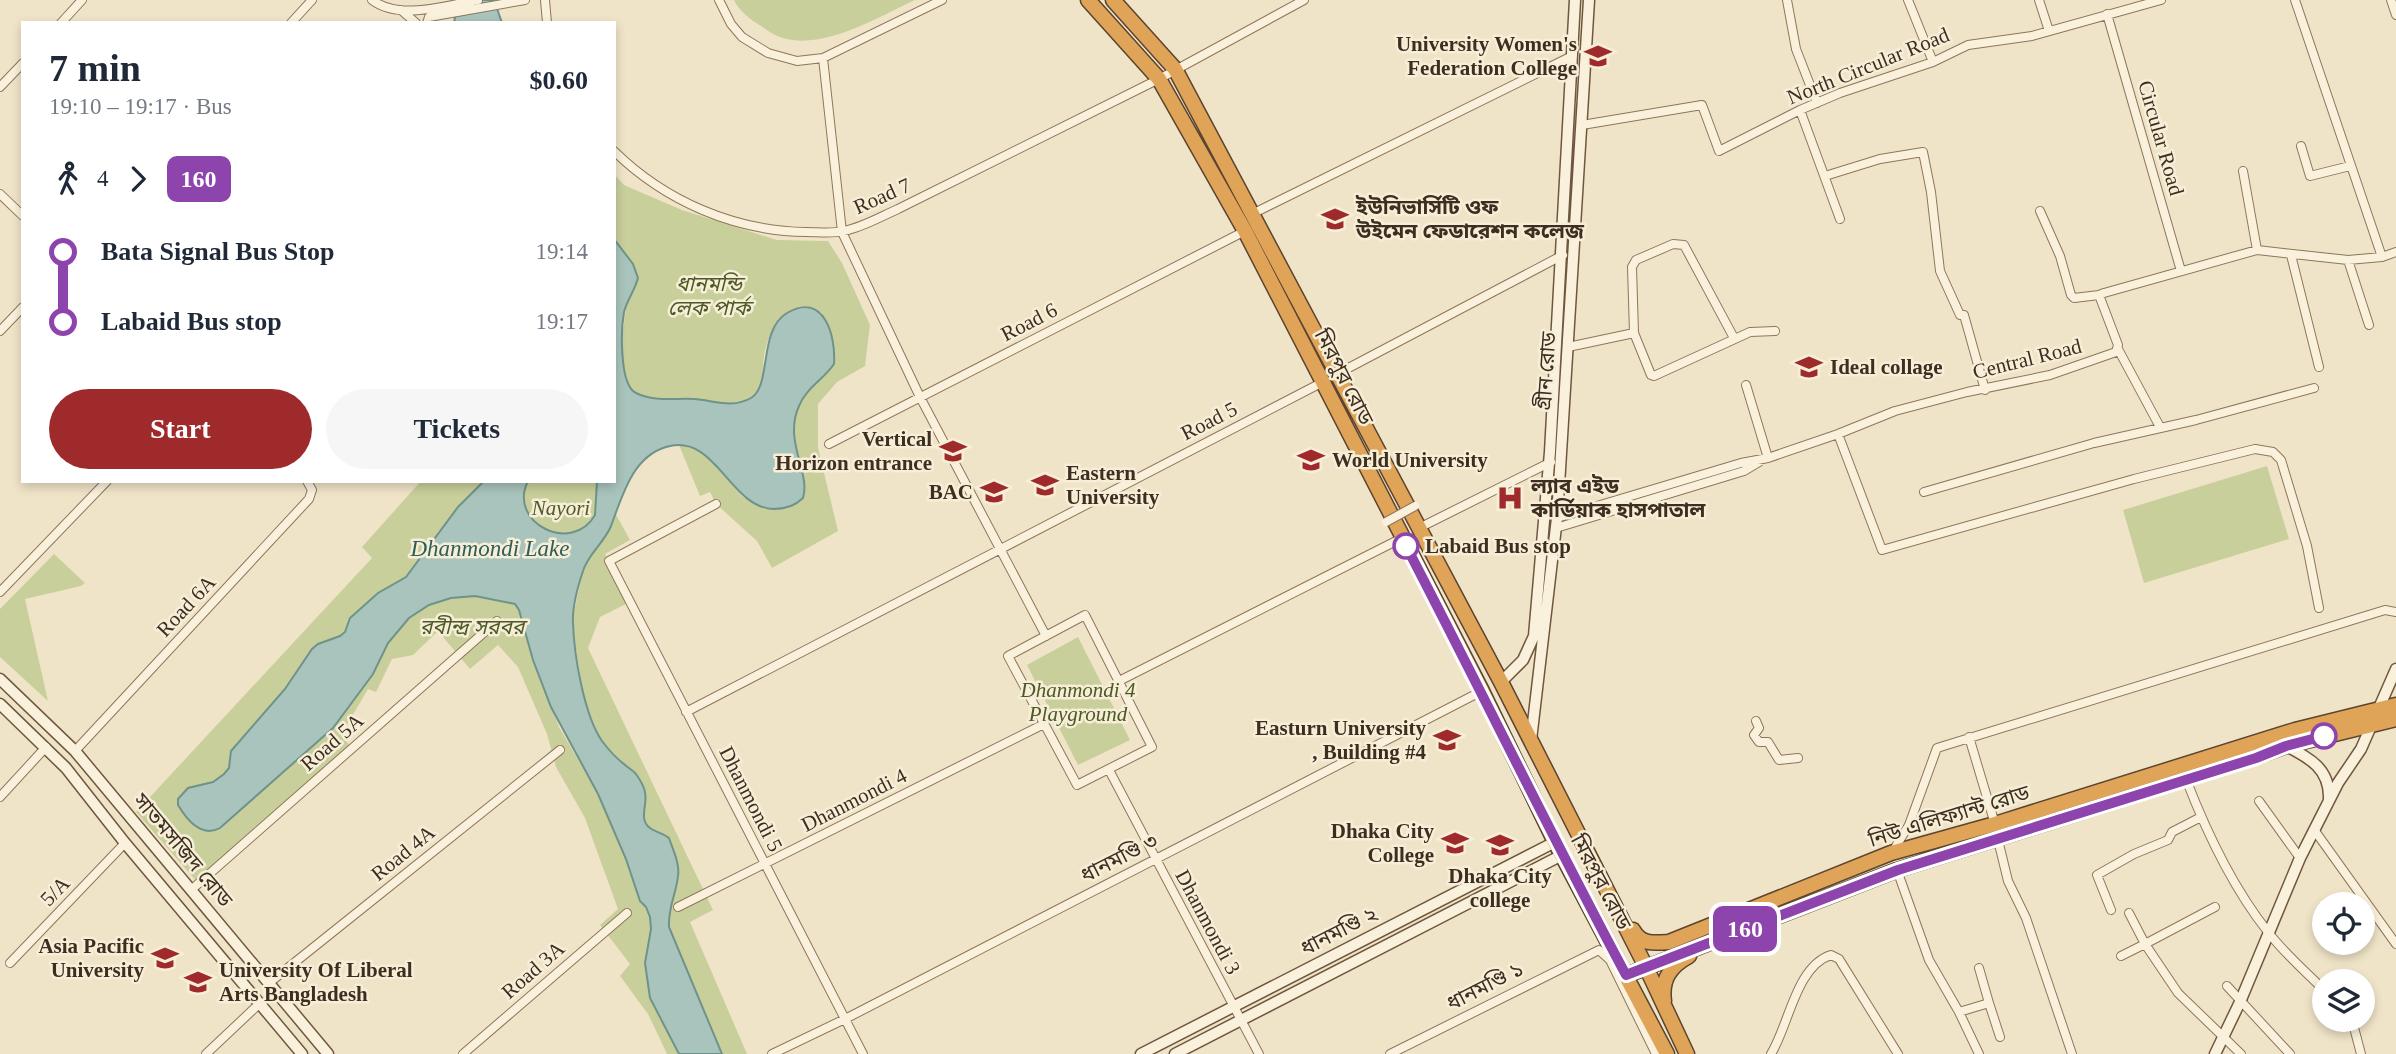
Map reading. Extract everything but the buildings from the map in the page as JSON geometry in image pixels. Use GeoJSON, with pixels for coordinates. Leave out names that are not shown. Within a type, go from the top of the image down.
{"type":"FeatureCollection","features":[{"type":"Feature","properties":{"kind":"highway","name":"মিরপুর রোড"},"geometry":{"type":"LineString","coordinates":[[1088,0],[1159,79],[1245,231],[1323,382],[1389,520],[1402,538],[1482,691],[1558,848],[1626,975],[1662,1053]]}},
{"type":"Feature","properties":{"kind":"highway","name":"মিরপুর রোড"},"geometry":{"type":"LineString","coordinates":[[1113,0],[1175,69],[1337,374],[1412,508],[1419,528],[1501,682],[1646,967],[1687,1054]]}},
{"type":"Feature","properties":{"kind":"highway"},"geometry":{"type":"LineString","coordinates":[[1482,691],[1501,682]]}},
{"type":"Feature","properties":{"kind":"highway","name":"নিউ এলিফ্যান্ট রোড"},"geometry":{"type":"LineString","coordinates":[[1577,833],[1590,847],[1637,937],[1650,943],[1669,942],[1891,853],[1995,824],[2295,730],[2396,705]]}},
{"type":"Feature","properties":{"kind":"highway","name":"নিউ এলিফ্যান্ট রোড"},"geometry":{"type":"LineString","coordinates":[[1626,975],[1898,870],[2286,746],[2396,719]]}},
{"type":"Feature","properties":{"kind":"highway"},"geometry":{"type":"LineString","coordinates":[[1665,1007],[1663,984],[1675,965],[1720,938]]}},
{"type":"Feature","properties":{"kind":"main road","name":"গ্রীন রোড"},"geometry":{"type":"LineString","coordinates":[[1531,744],[1556,523],[1554,461],[1559,258],[1575,0]]}},
{"type":"Feature","properties":{"kind":"main road","name":"গ্রীন রোড"},"geometry":{"type":"LineString","coordinates":[[1501,682],[1523,660],[1534,636],[1568,347],[1589,0]]}},
{"type":"Feature","properties":{"kind":"main road"},"geometry":{"type":"LineString","coordinates":[[2216,1054],[2300,858],[2337,783],[2361,749],[2396,669]]}},
{"type":"Feature","properties":{"kind":"main road","name":"সাতমসজিদ রোড"},"geometry":{"type":"LineString","coordinates":[[0,678],[75,751],[328,1054]]}},
{"type":"Feature","properties":{"kind":"main road","name":"সাতমসজিদ রোড"},"geometry":{"type":"LineString","coordinates":[[0,704],[46,747],[92,799],[125,843],[302,1054]]}},
{"type":"Feature","properties":{"kind":"main road"},"geometry":{"type":"LineString","coordinates":[[2286,746],[2319,766],[2329,786],[2329,801]]}},
{"type":"Feature","properties":{"kind":"main road","name":"ধানমণ্ডি ২"},"geometry":{"type":"LineString","coordinates":[[1141,1054],[1558,848]]}},
{"type":"Feature","properties":{"kind":"main road","name":"ধানমণ্ডি ২"},"geometry":{"type":"LineString","coordinates":[[1175,1054],[1558,848]]}},
{"type":"Feature","properties":{"kind":"street"},"geometry":{"type":"LineString","coordinates":[[63,21],[82,0]]}},
{"type":"Feature","properties":{"kind":"street"},"geometry":{"type":"LineString","coordinates":[[293,21],[312,0]]}},
{"type":"Feature","properties":{"kind":"street"},"geometry":{"type":"LineString","coordinates":[[372,0],[384,7],[427,16],[525,0]]}},
{"type":"Feature","properties":{"kind":"street"},"geometry":{"type":"LineString","coordinates":[[427,16],[478,0]]}},
{"type":"Feature","properties":{"kind":"street"},"geometry":{"type":"LineString","coordinates":[[545,0],[547,21]]}},
{"type":"Feature","properties":{"kind":"street"},"geometry":{"type":"LineString","coordinates":[[719,0],[731,24],[742,37],[768,53],[797,61],[823,58],[942,0]]}},
{"type":"Feature","properties":{"kind":"street"},"geometry":{"type":"LineString","coordinates":[[1175,69],[1304,0]]}},
{"type":"Feature","properties":{"kind":"street"},"geometry":{"type":"LineString","coordinates":[[1787,0],[1796,48],[1817,103]]}},
{"type":"Feature","properties":{"kind":"street"},"geometry":{"type":"LineString","coordinates":[[1908,0],[1933,62]]}},
{"type":"Feature","properties":{"kind":"street"},"geometry":{"type":"LineString","coordinates":[[2039,0],[2049,31]]}},
{"type":"Feature","properties":{"kind":"street","name":"North Circular Road"},"geometry":{"type":"LineString","coordinates":[[1582,125],[1702,105],[1719,151],[1800,110],[1840,93],[1933,62],[1968,45],[2049,31],[2161,0]]}},
{"type":"Feature","properties":{"kind":"street"},"geometry":{"type":"LineString","coordinates":[[2295,0],[2382,257]]}},
{"type":"Feature","properties":{"kind":"street"},"geometry":{"type":"LineString","coordinates":[[2391,0],[2396,15]]}},
{"type":"Feature","properties":{"kind":"street"},"geometry":{"type":"LineString","coordinates":[[401,10],[414,21]]}},
{"type":"Feature","properties":{"kind":"street","name":"Circular Road"},"geometry":{"type":"LineString","coordinates":[[2107,14],[2181,271]]}},
{"type":"Feature","properties":{"kind":"street"},"geometry":{"type":"LineString","coordinates":[[1252,214],[1573,56]]}},
{"type":"Feature","properties":{"kind":"street"},"geometry":{"type":"LineString","coordinates":[[823,58],[842,232],[920,397],[1046,636]]}},
{"type":"Feature","properties":{"kind":"street"},"geometry":{"type":"LineString","coordinates":[[0,87],[21,65]]}},
{"type":"Feature","properties":{"kind":"street","name":"Road 7"},"geometry":{"type":"LineString","coordinates":[[616,153],[663,191],[701,211],[773,230],[842,232],[898,209],[1175,69]]}},
{"type":"Feature","properties":{"kind":"street"},"geometry":{"type":"LineString","coordinates":[[1800,110],[1840,219]]}},
{"type":"Feature","properties":{"kind":"street"},"geometry":{"type":"LineString","coordinates":[[2301,146],[2310,176],[2350,166]]}},
{"type":"Feature","properties":{"kind":"street"},"geometry":{"type":"LineString","coordinates":[[1825,176],[1880,159],[1923,152],[1931,192],[1940,271],[1960,315],[1964,315],[1984,390]]}},
{"type":"Feature","properties":{"kind":"street"},"geometry":{"type":"LineString","coordinates":[[2243,171],[2257,250]]}},
{"type":"Feature","properties":{"kind":"street"},"geometry":{"type":"LineString","coordinates":[[0,194],[21,214]]}},
{"type":"Feature","properties":{"kind":"street"},"geometry":{"type":"LineString","coordinates":[[2040,211],[2060,256],[2071,296],[2074,298],[2099,295],[2257,250],[2348,260],[2382,257],[2396,252]]}},
{"type":"Feature","properties":{"kind":"street","name":"Road 6"},"geometry":{"type":"LineString","coordinates":[[829,444],[1245,231]]}},
{"type":"Feature","properties":{"kind":"street"},"geometry":{"type":"LineString","coordinates":[[1734,338],[1684,245],[1679,243],[1633,263],[1634,333],[1649,373],[1654,376],[1750,332],[1775,331]]}},
{"type":"Feature","properties":{"kind":"street"},"geometry":{"type":"LineString","coordinates":[[1337,374],[1574,250]]}},
{"type":"Feature","properties":{"kind":"street"},"geometry":{"type":"LineString","coordinates":[[2291,255],[2319,367]]}},
{"type":"Feature","properties":{"kind":"street"},"geometry":{"type":"LineString","coordinates":[[2348,260],[2369,325]]}},
{"type":"Feature","properties":{"kind":"street"},"geometry":{"type":"LineString","coordinates":[[2099,295],[2118,349],[2160,427]]}},
{"type":"Feature","properties":{"kind":"street"},"geometry":{"type":"LineString","coordinates":[[0,331],[21,309]]}},
{"type":"Feature","properties":{"kind":"street"},"geometry":{"type":"LineString","coordinates":[[1568,347],[1634,333]]}},
{"type":"Feature","properties":{"kind":"street","name":"Central Road"},"geometry":{"type":"LineString","coordinates":[[1556,523],[1741,463],[1768,458],[1895,411],[1967,392],[2050,375],[2118,349]]}},
{"type":"Feature","properties":{"kind":"street","name":"Road 5"},"geometry":{"type":"LineString","coordinates":[[686,712],[1323,382]]}},
{"type":"Feature","properties":{"kind":"street"},"geometry":{"type":"LineString","coordinates":[[1746,385],[1768,458]]}},
{"type":"Feature","properties":{"kind":"street"},"geometry":{"type":"LineString","coordinates":[[1924,492],[2035,459],[2314,388]]}},
{"type":"Feature","properties":{"kind":"street"},"geometry":{"type":"LineString","coordinates":[[1838,434],[1882,550],[2134,479],[2255,449],[2273,452],[2281,460],[2286,472],[2307,546],[2319,608]]}},
{"type":"Feature","properties":{"kind":"street"},"geometry":{"type":"LineString","coordinates":[[1419,528],[1554,461]]}},
{"type":"Feature","properties":{"kind":"street"},"geometry":{"type":"LineString","coordinates":[[0,592],[105,483]]}},
{"type":"Feature","properties":{"kind":"street","name":"Road 6A"},"geometry":{"type":"LineString","coordinates":[[75,751],[309,499],[312,490],[308,483]]}},
{"type":"Feature","properties":{"kind":"street","name":"Dhanmondi 5"},"geometry":{"type":"LineString","coordinates":[[716,504],[609,561],[863,1054]]}},
{"type":"Feature","properties":{"kind":"street"},"geometry":{"type":"LineString","coordinates":[[1389,520],[1412,508]]}},
{"type":"Feature","properties":{"kind":"street"},"geometry":{"type":"LineString","coordinates":[[1119,681],[1402,538]]}},
{"type":"Feature","properties":{"kind":"street"},"geometry":{"type":"LineString","coordinates":[[1891,853],[1909,825],[1937,748],[2385,610],[2396,612]]}},
{"type":"Feature","properties":{"kind":"street"},"geometry":{"type":"LineString","coordinates":[[1085,615],[1153,747],[1077,785],[1008,656],[1046,636],[1085,615]]}},
{"type":"Feature","properties":{"kind":"street","name":"Road 5A"},"geometry":{"type":"LineString","coordinates":[[191,890],[497,621]]}},
{"type":"Feature","properties":{"kind":"street","name":"ধানমণ্ডি ৩"},"geometry":{"type":"LineString","coordinates":[[772,1054],[1482,691]]}},
{"type":"Feature","properties":{"kind":"street"},"geometry":{"type":"LineString","coordinates":[[1756,721],[1759,727],[1754,735],[1759,742],[1768,742],[1779,760],[1798,758]]}},
{"type":"Feature","properties":{"kind":"street","name":"Dhanmondi 4"},"geometry":{"type":"LineString","coordinates":[[678,907],[1044,724]]}},
{"type":"Feature","properties":{"kind":"street"},"geometry":{"type":"LineString","coordinates":[[1969,737],[1995,824]]}},
{"type":"Feature","properties":{"kind":"street"},"geometry":{"type":"LineString","coordinates":[[0,797],[46,747]]}},
{"type":"Feature","properties":{"kind":"street","name":"Road 4A"},"geometry":{"type":"LineString","coordinates":[[269,983],[560,750]]}},
{"type":"Feature","properties":{"kind":"street","name":"Dhanmondi 3"},"geometry":{"type":"LineString","coordinates":[[1109,769],[1259,1054]]}},
{"type":"Feature","properties":{"kind":"street"},"geometry":{"type":"LineString","coordinates":[[2186,779],[2201,817],[2254,913],[2269,933],[2312,978]]}},
{"type":"Feature","properties":{"kind":"street"},"geometry":{"type":"LineString","coordinates":[[2259,801],[2300,858]]}},
{"type":"Feature","properties":{"kind":"street"},"geometry":{"type":"LineString","coordinates":[[2111,910],[2097,875],[2134,854],[2168,840],[2172,832],[2201,817]]}},
{"type":"Feature","properties":{"kind":"street"},"geometry":{"type":"LineString","coordinates":[[2315,831],[2396,944]]}},
{"type":"Feature","properties":{"kind":"street"},"geometry":{"type":"LineString","coordinates":[[1998,839],[2008,881],[2026,918],[2072,1054]]}},
{"type":"Feature","properties":{"kind":"street","name":"5/A"},"geometry":{"type":"LineString","coordinates":[[10,963],[125,843]]}},
{"type":"Feature","properties":{"kind":"street"},"geometry":{"type":"LineString","coordinates":[[1898,870],[1929,960],[1979,1054]]}},
{"type":"Feature","properties":{"kind":"street"},"geometry":{"type":"LineString","coordinates":[[2121,956],[2216,907]]}},
{"type":"Feature","properties":{"kind":"street","name":"Road 3A"},"geometry":{"type":"LineString","coordinates":[[463,1054],[627,913]]}},
{"type":"Feature","properties":{"kind":"street"},"geometry":{"type":"LineString","coordinates":[[2129,913],[2144,944],[2178,993],[2241,1054]]}},
{"type":"Feature","properties":{"kind":"street","name":"ধানমণ্ডি ১"},"geometry":{"type":"LineString","coordinates":[[1390,1054],[1596,950],[1605,953],[1610,960],[1662,1053]]}},
{"type":"Feature","properties":{"kind":"street"},"geometry":{"type":"LineString","coordinates":[[1771,1054],[1805,977],[1819,960],[1831,955],[1839,959],[1898,1054]]}},
{"type":"Feature","properties":{"kind":"street"},"geometry":{"type":"LineString","coordinates":[[1979,968],[2000,1037]]}},
{"type":"Feature","properties":{"kind":"street"},"geometry":{"type":"LineString","coordinates":[[2227,986],[2290,1054]]}},
{"type":"Feature","properties":{"kind":"street"},"geometry":{"type":"LineString","coordinates":[[1959,1013],[1989,1003]]}},
{"type":"Feature","properties":{"kind":"street"},"geometry":{"type":"LineString","coordinates":[[206,1054],[259,1004]]}},
{"type":"Feature","properties":{"kind":"street"},"geometry":{"type":"LineString","coordinates":[[2356,1032],[2361,1054]]}},
{"type":"Feature","properties":{"kind":"green space"},"geometry":{"type":"Polygon","coordinates":[[[734,0],[915,0],[849,30],[814,40],[796,40],[778,36],[757,24],[734,0]]]}},
{"type":"Feature","properties":{"kind":"green space","name":"ধানমন্ডি লেক পার্ক"},"geometry":{"type":"Polygon","coordinates":[[[616,176],[624,185],[682,210],[777,240],[828,241],[842,263],[870,325],[865,366],[837,382],[818,404],[818,448],[838,531],[772,568],[757,541],[716,504],[710,492],[700,496],[679,445],[696,449],[715,465],[743,497],[773,509],[792,506],[805,492],[794,443],[798,407],[805,395],[831,368],[833,345],[822,313],[811,307],[801,309],[778,322],[766,346],[760,388],[747,400],[726,404],[642,396],[630,389],[622,364],[633,264],[616,242],[616,176]]]}},
{"type":"Feature","properties":{"kind":"green space"},"geometry":{"type":"Polygon","coordinates":[[[2267,466],[2289,539],[2144,583],[2123,510],[2267,466]]]}},
{"type":"Feature","properties":{"kind":"green space","name":"রবীন্দ্র সরবর"},"geometry":{"type":"Polygon","coordinates":[[[419,483],[482,483],[458,507],[406,577],[378,593],[350,618],[345,632],[340,636],[312,649],[285,689],[231,751],[229,768],[213,782],[195,786],[181,811],[203,830],[214,831],[220,828],[333,728],[373,674],[388,643],[409,618],[429,605],[451,598],[475,596],[515,604],[559,727],[598,794],[626,859],[640,901],[650,917],[651,929],[645,963],[659,1018],[679,1054],[667,1054],[648,1014],[620,976],[630,964],[600,925],[618,909],[585,818],[556,767],[547,734],[518,667],[498,645],[470,669],[438,631],[413,655],[392,659],[376,692],[368,689],[341,735],[352,748],[198,883],[136,812],[372,558],[362,547],[419,483]]]}},
{"type":"Feature","properties":{"kind":"green space","name":"Nayori"},"geometry":{"type":"Polygon","coordinates":[[[528,483],[597,483],[597,507],[588,524],[574,532],[557,533],[541,527],[529,516],[524,500],[528,483]]]}},
{"type":"Feature","properties":{"kind":"green space"},"geometry":{"type":"Polygon","coordinates":[[[614,511],[630,540],[605,554],[630,602],[600,617],[588,648],[713,910],[690,922],[747,1054],[722,1054],[669,927],[678,872],[669,838],[650,828],[645,820],[645,790],[635,772],[601,740],[585,702],[572,621],[583,570],[606,535],[614,511]]]}},
{"type":"Feature","properties":{"kind":"green space"},"geometry":{"type":"Polygon","coordinates":[[[54,554],[85,583],[25,599],[48,701],[0,657],[0,609],[54,554]]]}},
{"type":"Feature","properties":{"kind":"green space","name":"Dhanmondi 4 Playground"},"geometry":{"type":"Polygon","coordinates":[[[1078,637],[1130,740],[1078,765],[1027,665],[1078,637]]]}},
{"type":"Feature","properties":{"kind":"water"},"geometry":{"type":"Polygon","coordinates":[[[458,0],[494,0],[501,21],[454,21],[458,0]]]}},
{"type":"Feature","properties":{"kind":"water","name":"Dhanmondi Lake"},"geometry":{"type":"Polygon","coordinates":[[[616,242],[633,264],[638,278],[624,312],[622,343],[624,368],[630,388],[643,396],[730,403],[751,398],[761,382],[768,344],[778,321],[787,313],[800,308],[819,312],[830,330],[834,364],[806,394],[795,419],[795,444],[804,478],[803,498],[782,508],[758,505],[745,497],[698,450],[683,445],[654,452],[630,479],[608,532],[585,565],[574,603],[575,651],[590,716],[604,744],[642,783],[646,797],[646,824],[669,838],[678,871],[669,927],[722,1054],[679,1054],[650,998],[645,963],[651,929],[650,917],[640,901],[626,859],[598,794],[551,707],[515,604],[475,596],[451,598],[429,605],[409,618],[388,643],[373,674],[333,728],[220,828],[207,831],[201,829],[190,822],[178,805],[178,799],[188,788],[213,782],[224,774],[229,768],[231,751],[285,689],[312,649],[340,636],[345,632],[350,618],[378,593],[406,577],[458,507],[482,483],[527,483],[524,496],[526,510],[534,521],[545,529],[558,533],[585,527],[595,515],[597,483],[616,483],[616,242]]]}},
{"type":"Feature","properties":{"kind":"bus line","name":"160"},"geometry":{"type":"LineString","coordinates":[[1406,546],[1482,691],[1562,855],[1626,975],[1898,870],[2324,736]]}},
{"type":"Feature","properties":{"kind":"place","name":"University Women's Federation College"},"geometry":{"type":"Point","coordinates":[1598,56]}},
{"type":"Feature","properties":{"kind":"place","name":"ইউনিভার্সিটি ওফ উইমেন ফেডারেশন কলেজ"},"geometry":{"type":"Point","coordinates":[1335,219]}},
{"type":"Feature","properties":{"kind":"place","name":"Ideal collage"},"geometry":{"type":"Point","coordinates":[1809,367]}},
{"type":"Feature","properties":{"kind":"place","name":"Vertical Horizon entrance"},"geometry":{"type":"Point","coordinates":[953,451]}},
{"type":"Feature","properties":{"kind":"place","name":"World University"},"geometry":{"type":"Point","coordinates":[1311,460]}},
{"type":"Feature","properties":{"kind":"place","name":"Eastern University"},"geometry":{"type":"Point","coordinates":[1045,485]}},
{"type":"Feature","properties":{"kind":"place","name":"BAC"},"geometry":{"type":"Point","coordinates":[994,492]}},
{"type":"Feature","properties":{"kind":"place","name":"ল্যাব এইড কার্ডিয়াক হাসপাতাল"},"geometry":{"type":"Point","coordinates":[1510,498]}},
{"type":"Feature","properties":{"kind":"place","name":"Labaid Bus stop"},"geometry":{"type":"Point","coordinates":[1406,546]}},
{"type":"Feature","properties":{"kind":"place","name":"Easturn University , Building #4"},"geometry":{"type":"Point","coordinates":[1447,740]}},
{"type":"Feature","properties":{"kind":"place","name":"Dhaka City College"},"geometry":{"type":"Point","coordinates":[1455,843]}},
{"type":"Feature","properties":{"kind":"place","name":"Dhaka City college"},"geometry":{"type":"Point","coordinates":[1500,845]}},
{"type":"Feature","properties":{"kind":"place","name":"Asia Pacific University"},"geometry":{"type":"Point","coordinates":[165,958]}},
{"type":"Feature","properties":{"kind":"place","name":"University Of Liberal Arts Bangladesh"},"geometry":{"type":"Point","coordinates":[198,982]}}]}
